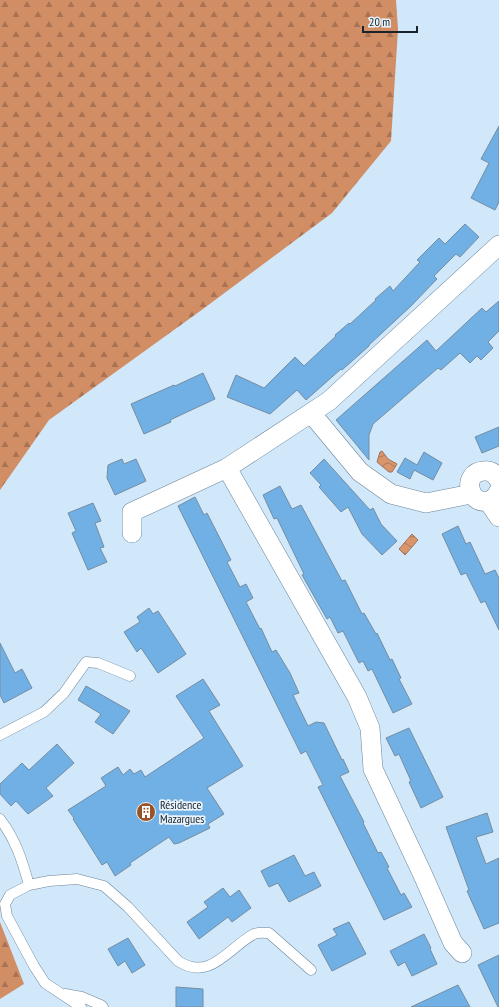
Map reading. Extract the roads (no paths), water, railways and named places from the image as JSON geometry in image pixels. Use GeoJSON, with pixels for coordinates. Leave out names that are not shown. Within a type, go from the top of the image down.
{"type":"FeatureCollection","features":[{"type":"Feature","properties":{"kind":"street"},"geometry":{"type":"LineString","coordinates":[[132,533],[132,512],[227,468],[329,401],[499,245]]}},
{"type":"Feature","properties":{"kind":"street"},"geometry":{"type":"LineString","coordinates":[[311,413],[360,472],[391,494],[426,503],[486,495]]}},
{"type":"Feature","properties":{"kind":"street"},"geometry":{"type":"LineString","coordinates":[[227,468],[357,697],[370,728],[373,769],[422,872],[453,943],[462,952]]}},
{"type":"Feature","properties":{"kind":"street"},"geometry":{"type":"LineString","coordinates":[[499,480],[494,474],[487,471],[478,472],[474,474],[469,488],[486,495],[499,517]]}},
{"type":"Feature","properties":{"kind":"lane"},"geometry":{"type":"LineString","coordinates":[[0,735],[44,712],[64,693],[86,662],[98,663],[130,676]]}},
{"type":"Feature","properties":{"kind":"lane"},"geometry":{"type":"LineString","coordinates":[[0,819],[9,830],[20,853],[29,885]]}},
{"type":"Feature","properties":{"kind":"lane"},"geometry":{"type":"LineString","coordinates":[[81,1007],[45,983],[7,916],[5,904],[10,895],[29,885],[49,881],[77,879],[104,886],[128,907],[178,961],[187,967],[199,968],[212,965],[255,933],[270,933],[310,970]]}},
{"type":"Feature","properties":{"kind":"lane"},"geometry":{"type":"LineString","coordinates":[[61,993],[82,997],[103,1007]]}},
{"type":"Feature","properties":{"kind":"water"},"geometry":{"type":"Polygon","coordinates":[[[382,451],[388,459],[397,464],[392,472],[389,472],[377,462],[380,452],[382,451]]]}},
{"type":"Feature","properties":{"kind":"water"},"geometry":{"type":"Polygon","coordinates":[[[412,534],[418,540],[405,555],[399,549],[412,534]]]}},
{"type":"Feature","properties":{"kind":"place","name":"Résidence Mazargues"},"geometry":{"type":"Point","coordinates":[146,812]}}]}
